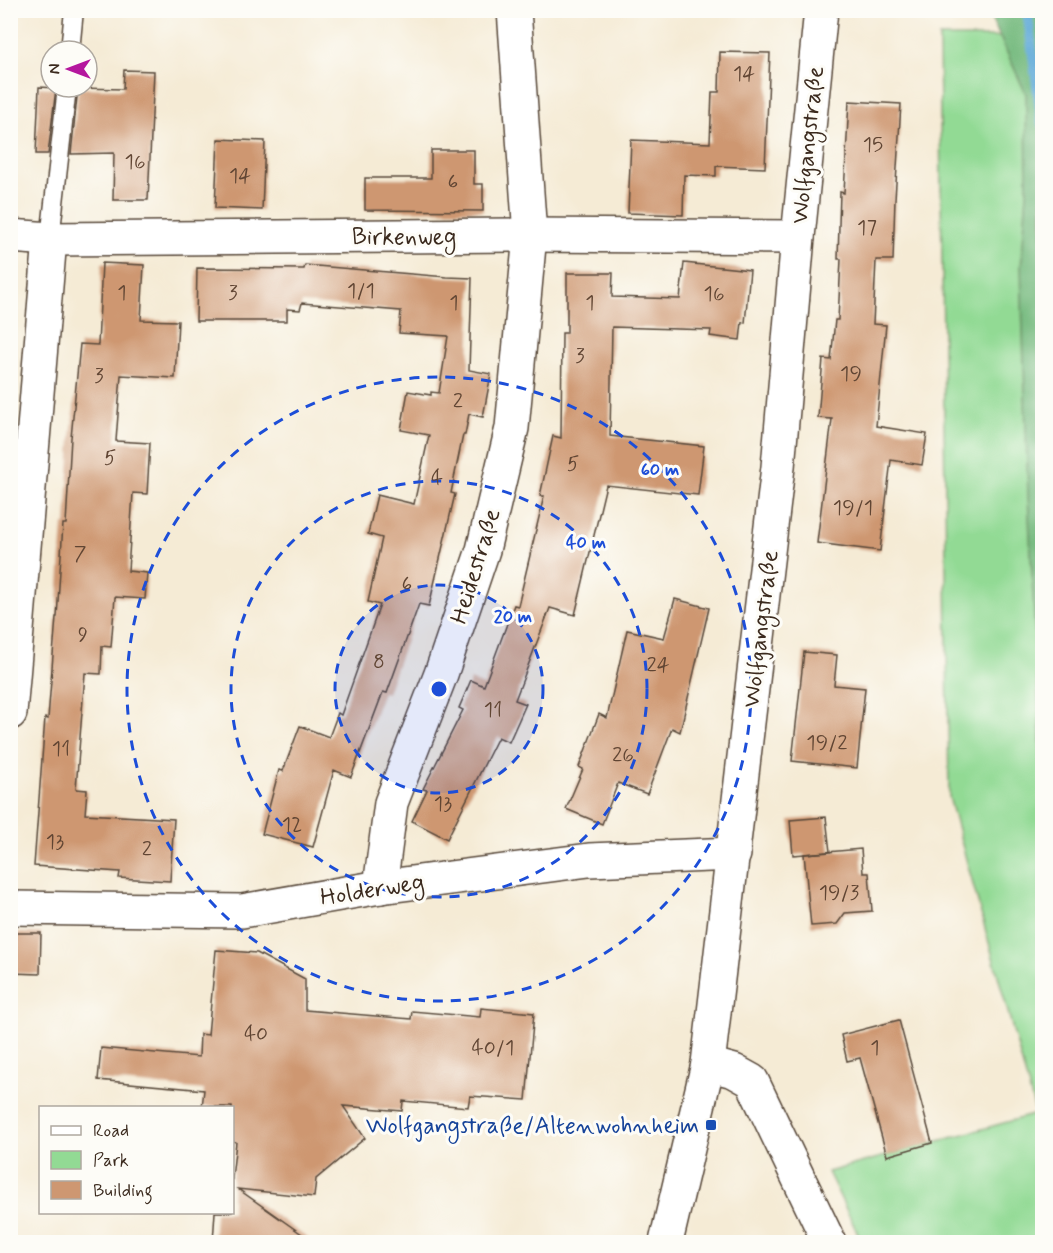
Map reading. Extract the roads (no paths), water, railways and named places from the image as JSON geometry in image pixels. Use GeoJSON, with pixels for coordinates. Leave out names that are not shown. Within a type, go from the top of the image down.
{"type":"FeatureCollection","features":[{"type":"Feature","properties":{"kind":"street","name":"Heidestraße"},"geometry":{"type":"LineString","coordinates":[[380,887],[391,803],[441,674],[483,550],[512,428],[530,235],[514,10]]}},
{"type":"Feature","properties":{"kind":"street","name":"Wolfgangstraße"},"geometry":{"type":"LineString","coordinates":[[666,1242],[708,1064],[778,467],[821,10]]}},
{"type":"Feature","properties":{"kind":"street","name":"Birkenweg"},"geometry":{"type":"LineString","coordinates":[[10,236],[50,239],[530,235],[798,237]]}},
{"type":"Feature","properties":{"kind":"street"},"geometry":{"type":"LineString","coordinates":[[10,712],[50,239]]}},
{"type":"Feature","properties":{"kind":"street","name":"Holderweg"},"geometry":{"type":"LineString","coordinates":[[10,908],[242,911],[380,887],[589,860],[734,854]]}},
{"type":"Feature","properties":{"kind":"street"},"geometry":{"type":"LineString","coordinates":[[708,1064],[734,1071],[752,1082],[829,1242]]}},
{"type":"Feature","properties":{"kind":"lane"},"geometry":{"type":"LineString","coordinates":[[71,39],[74,10]]}},
{"type":"Feature","properties":{"kind":"lane"},"geometry":{"type":"LineString","coordinates":[[50,239],[65,99]]}},
{"type":"Feature","properties":{"kind":"waterway"},"geometry":{"type":"LineString","coordinates":[[1027,10],[1042,123]]}},
{"type":"Feature","properties":{"kind":"place","name":"Wolfgangstraße/Altenwohnheim"},"geometry":{"type":"Point","coordinates":[711,1125]}}]}
